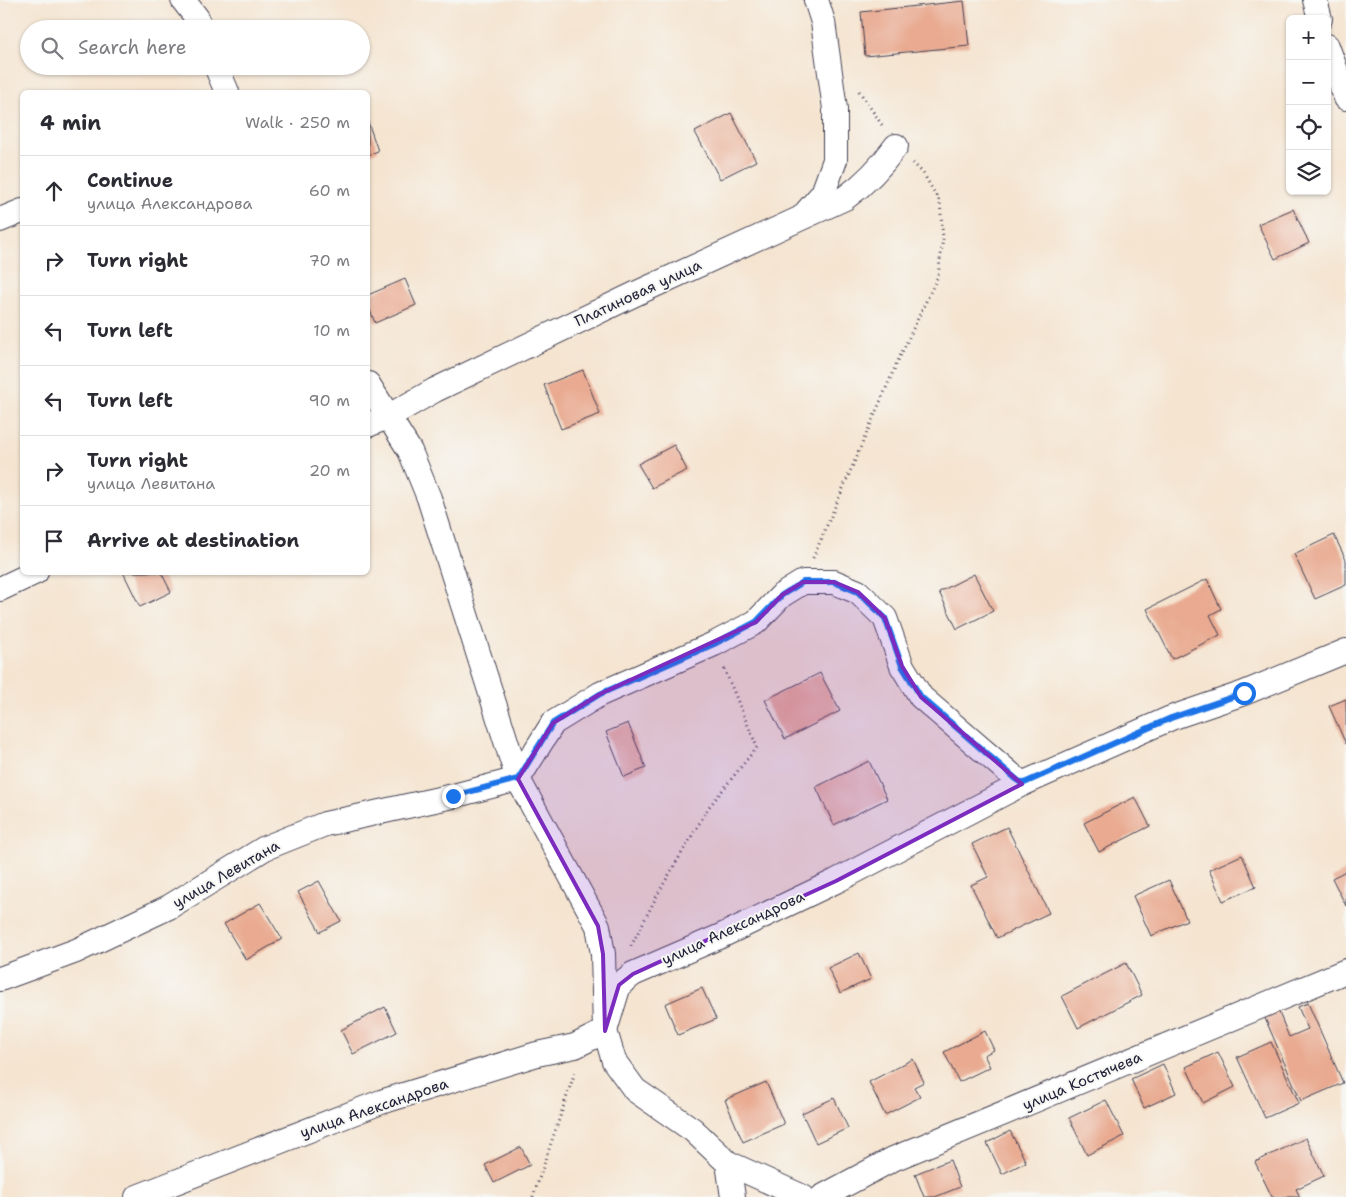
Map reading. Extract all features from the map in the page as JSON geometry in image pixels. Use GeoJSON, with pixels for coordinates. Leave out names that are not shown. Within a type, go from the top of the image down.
{"type":"FeatureCollection","features":[{"type":"Feature","properties":{"kind":"street"},"geometry":{"type":"LineString","coordinates":[[183,0],[197,20]]}},
{"type":"Feature","properties":{"kind":"street"},"geometry":{"type":"LineString","coordinates":[[802,218],[823,193],[835,160],[835,109],[822,22],[816,0]]}},
{"type":"Feature","properties":{"kind":"street"},"geometry":{"type":"LineString","coordinates":[[1315,0],[1319,15]]}},
{"type":"Feature","properties":{"kind":"street"},"geometry":{"type":"LineString","coordinates":[[1331,57],[1346,98]]}},
{"type":"Feature","properties":{"kind":"street"},"geometry":{"type":"LineString","coordinates":[[220,75],[226,90]]}},
{"type":"Feature","properties":{"kind":"street","name":"Платиновая улица"},"geometry":{"type":"LineString","coordinates":[[370,424],[389,416],[435,390],[634,294],[845,198],[863,185],[882,166],[896,146]]}},
{"type":"Feature","properties":{"kind":"street"},"geometry":{"type":"LineString","coordinates":[[0,220],[20,211]]}},
{"type":"Feature","properties":{"kind":"street"},"geometry":{"type":"LineString","coordinates":[[370,387],[410,451],[429,498],[518,779],[598,926],[603,954],[605,1031],[614,1061],[635,1090],[693,1130],[728,1164],[803,1197]]}},
{"type":"Feature","properties":{"kind":"street"},"geometry":{"type":"LineString","coordinates":[[0,589],[30,575]]}},
{"type":"Feature","properties":{"kind":"street"},"geometry":{"type":"LineString","coordinates":[[518,779],[553,723],[600,694],[714,644],[756,622],[782,595],[803,582],[834,582],[858,592],[885,618],[902,666],[921,697],[1022,784]]}},
{"type":"Feature","properties":{"kind":"street","name":"улица Александрова"},"geometry":{"type":"LineString","coordinates":[[137,1197],[381,1102],[537,1054],[575,1046],[605,1031],[619,985],[632,974],[722,936],[836,881],[1022,784],[1171,718],[1244,693],[1346,651]]}},
{"type":"Feature","properties":{"kind":"street","name":"улица Левитана"},"geometry":{"type":"LineString","coordinates":[[0,979],[76,951],[169,907],[265,848],[325,824],[453,796],[518,779]]}},
{"type":"Feature","properties":{"kind":"street","name":"улица Костычева"},"geometry":{"type":"LineString","coordinates":[[822,1197],[893,1159],[1346,971]]}},
{"type":"Feature","properties":{"kind":"street"},"geometry":{"type":"LineString","coordinates":[[728,1164],[733,1197]]}},
{"type":"Feature","properties":{"kind":"path"},"geometry":{"type":"LineString","coordinates":[[803,582],[896,365],[938,276],[943,238],[940,202],[923,173],[896,146],[855,84]]}},
{"type":"Feature","properties":{"kind":"path"},"geometry":{"type":"LineString","coordinates":[[714,644],[757,747]]}},
{"type":"Feature","properties":{"kind":"highlighted area"},"geometry":{"type":"Polygon","coordinates":[[[803,582],[834,582],[858,592],[885,618],[902,666],[921,697],[1022,784],[836,881],[633,974],[619,985],[605,1031],[603,954],[598,926],[518,779],[553,723],[600,694],[756,622],[782,595],[803,582]]]}},
{"type":"Feature","properties":{"kind":"building"},"geometry":{"type":"Polygon","coordinates":[[[964,1],[969,46],[865,56],[861,12],[964,1]]]}},
{"type":"Feature","properties":{"kind":"building"},"geometry":{"type":"Polygon","coordinates":[[[731,113],[756,161],[720,179],[695,132],[731,113]]]}},
{"type":"Feature","properties":{"kind":"building"},"geometry":{"type":"Polygon","coordinates":[[[370,128],[378,151],[370,154],[370,128]]]}},
{"type":"Feature","properties":{"kind":"building"},"geometry":{"type":"Polygon","coordinates":[[[1293,209],[1309,243],[1275,259],[1258,224],[1293,209]]]}},
{"type":"Feature","properties":{"kind":"building"},"geometry":{"type":"Polygon","coordinates":[[[405,279],[416,305],[375,323],[370,310],[370,294],[405,279]]]}},
{"type":"Feature","properties":{"kind":"building"},"geometry":{"type":"Polygon","coordinates":[[[583,370],[600,414],[561,429],[544,385],[583,370]]]}},
{"type":"Feature","properties":{"kind":"building"},"geometry":{"type":"Polygon","coordinates":[[[674,445],[687,470],[652,488],[638,464],[674,445]]]}},
{"type":"Feature","properties":{"kind":"building"},"geometry":{"type":"Polygon","coordinates":[[[1334,535],[1346,560],[1346,585],[1315,599],[1294,554],[1334,535]]]}},
{"type":"Feature","properties":{"kind":"building"},"geometry":{"type":"Polygon","coordinates":[[[974,574],[993,611],[957,629],[939,592],[974,574]]]}},
{"type":"Feature","properties":{"kind":"building"},"geometry":{"type":"Polygon","coordinates":[[[124,575],[162,575],[171,592],[140,607],[124,575]]]}},
{"type":"Feature","properties":{"kind":"building"},"geometry":{"type":"Polygon","coordinates":[[[1207,579],[1221,609],[1210,615],[1220,635],[1172,659],[1147,609],[1207,579]]]}},
{"type":"Feature","properties":{"kind":"building"},"geometry":{"type":"Polygon","coordinates":[[[820,673],[840,711],[785,739],[765,700],[820,673]]]}},
{"type":"Feature","properties":{"kind":"building"},"geometry":{"type":"Polygon","coordinates":[[[1346,699],[1346,744],[1329,706],[1346,699]]]}},
{"type":"Feature","properties":{"kind":"building"},"geometry":{"type":"Polygon","coordinates":[[[628,723],[646,768],[624,777],[606,732],[628,723]]]}},
{"type":"Feature","properties":{"kind":"building"},"geometry":{"type":"Polygon","coordinates":[[[869,761],[887,799],[834,825],[816,787],[869,761]]]}},
{"type":"Feature","properties":{"kind":"building"},"geometry":{"type":"Polygon","coordinates":[[[1135,797],[1150,826],[1099,852],[1084,823],[1135,797]]]}},
{"type":"Feature","properties":{"kind":"building"},"geometry":{"type":"Polygon","coordinates":[[[1007,827],[1049,913],[997,938],[971,885],[988,877],[972,844],[1007,827]]]}},
{"type":"Feature","properties":{"kind":"building"},"geometry":{"type":"Polygon","coordinates":[[[1242,855],[1256,887],[1223,901],[1209,870],[1242,855]]]}},
{"type":"Feature","properties":{"kind":"building"},"geometry":{"type":"Polygon","coordinates":[[[1346,871],[1346,906],[1332,878],[1346,871]]]}},
{"type":"Feature","properties":{"kind":"building"},"geometry":{"type":"Polygon","coordinates":[[[1169,880],[1187,920],[1151,936],[1133,896],[1169,880]]]}},
{"type":"Feature","properties":{"kind":"building"},"geometry":{"type":"Polygon","coordinates":[[[319,881],[341,921],[320,932],[298,892],[319,881]]]}},
{"type":"Feature","properties":{"kind":"building"},"geometry":{"type":"Polygon","coordinates":[[[260,903],[282,939],[246,960],[224,924],[260,903]]]}},
{"type":"Feature","properties":{"kind":"building"},"geometry":{"type":"Polygon","coordinates":[[[859,953],[871,979],[840,993],[828,968],[859,953]]]}},
{"type":"Feature","properties":{"kind":"building"},"geometry":{"type":"Polygon","coordinates":[[[1126,963],[1142,995],[1078,1028],[1062,996],[1126,963]]]}},
{"type":"Feature","properties":{"kind":"building"},"geometry":{"type":"Polygon","coordinates":[[[702,988],[716,1019],[678,1035],[665,1004],[702,988]]]}},
{"type":"Feature","properties":{"kind":"building"},"geometry":{"type":"Polygon","coordinates":[[[1308,1003],[1343,1083],[1301,1101],[1264,1016],[1278,1010],[1289,1037],[1308,1029],[1298,1007],[1308,1003]]]}},
{"type":"Feature","properties":{"kind":"building"},"geometry":{"type":"Polygon","coordinates":[[[385,1007],[397,1032],[353,1054],[341,1030],[385,1007]]]}},
{"type":"Feature","properties":{"kind":"building"},"geometry":{"type":"Polygon","coordinates":[[[985,1031],[994,1050],[984,1055],[990,1067],[959,1082],[944,1052],[985,1031]]]}},
{"type":"Feature","properties":{"kind":"building"},"geometry":{"type":"Polygon","coordinates":[[[1271,1042],[1299,1103],[1265,1118],[1237,1057],[1271,1042]]]}},
{"type":"Feature","properties":{"kind":"building"},"geometry":{"type":"Polygon","coordinates":[[[1218,1052],[1235,1087],[1203,1103],[1186,1067],[1218,1052]]]}},
{"type":"Feature","properties":{"kind":"building"},"geometry":{"type":"Polygon","coordinates":[[[913,1059],[924,1082],[914,1087],[920,1097],[885,1115],[869,1082],[913,1059]]]}},
{"type":"Feature","properties":{"kind":"building"},"geometry":{"type":"Polygon","coordinates":[[[1163,1064],[1176,1093],[1144,1108],[1131,1079],[1163,1064]]]}},
{"type":"Feature","properties":{"kind":"building"},"geometry":{"type":"Polygon","coordinates":[[[766,1082],[784,1124],[743,1142],[725,1100],[766,1082]]]}},
{"type":"Feature","properties":{"kind":"building"},"geometry":{"type":"Polygon","coordinates":[[[834,1098],[848,1128],[816,1143],[802,1113],[834,1098]]]}},
{"type":"Feature","properties":{"kind":"building"},"geometry":{"type":"Polygon","coordinates":[[[1106,1100],[1124,1136],[1087,1155],[1069,1118],[1106,1100]]]}},
{"type":"Feature","properties":{"kind":"building"},"geometry":{"type":"Polygon","coordinates":[[[1010,1131],[1026,1162],[1002,1174],[987,1143],[1010,1131]]]}},
{"type":"Feature","properties":{"kind":"building"},"geometry":{"type":"Polygon","coordinates":[[[1306,1138],[1324,1176],[1296,1189],[1300,1197],[1272,1197],[1255,1162],[1306,1138]]]}},
{"type":"Feature","properties":{"kind":"building"},"geometry":{"type":"Polygon","coordinates":[[[521,1147],[530,1165],[494,1183],[485,1165],[521,1147]]]}},
{"type":"Feature","properties":{"kind":"building"},"geometry":{"type":"Polygon","coordinates":[[[950,1160],[960,1187],[935,1197],[924,1197],[915,1174],[950,1160]]]}},
{"type":"Feature","properties":{"kind":"route"},"geometry":{"type":"LineString","coordinates":[[453,796],[518,779],[553,723],[600,694],[714,644],[756,622],[782,595],[803,582],[834,582],[858,592],[885,618],[902,666],[921,697],[1022,784],[1171,718],[1244,693]]}}]}
